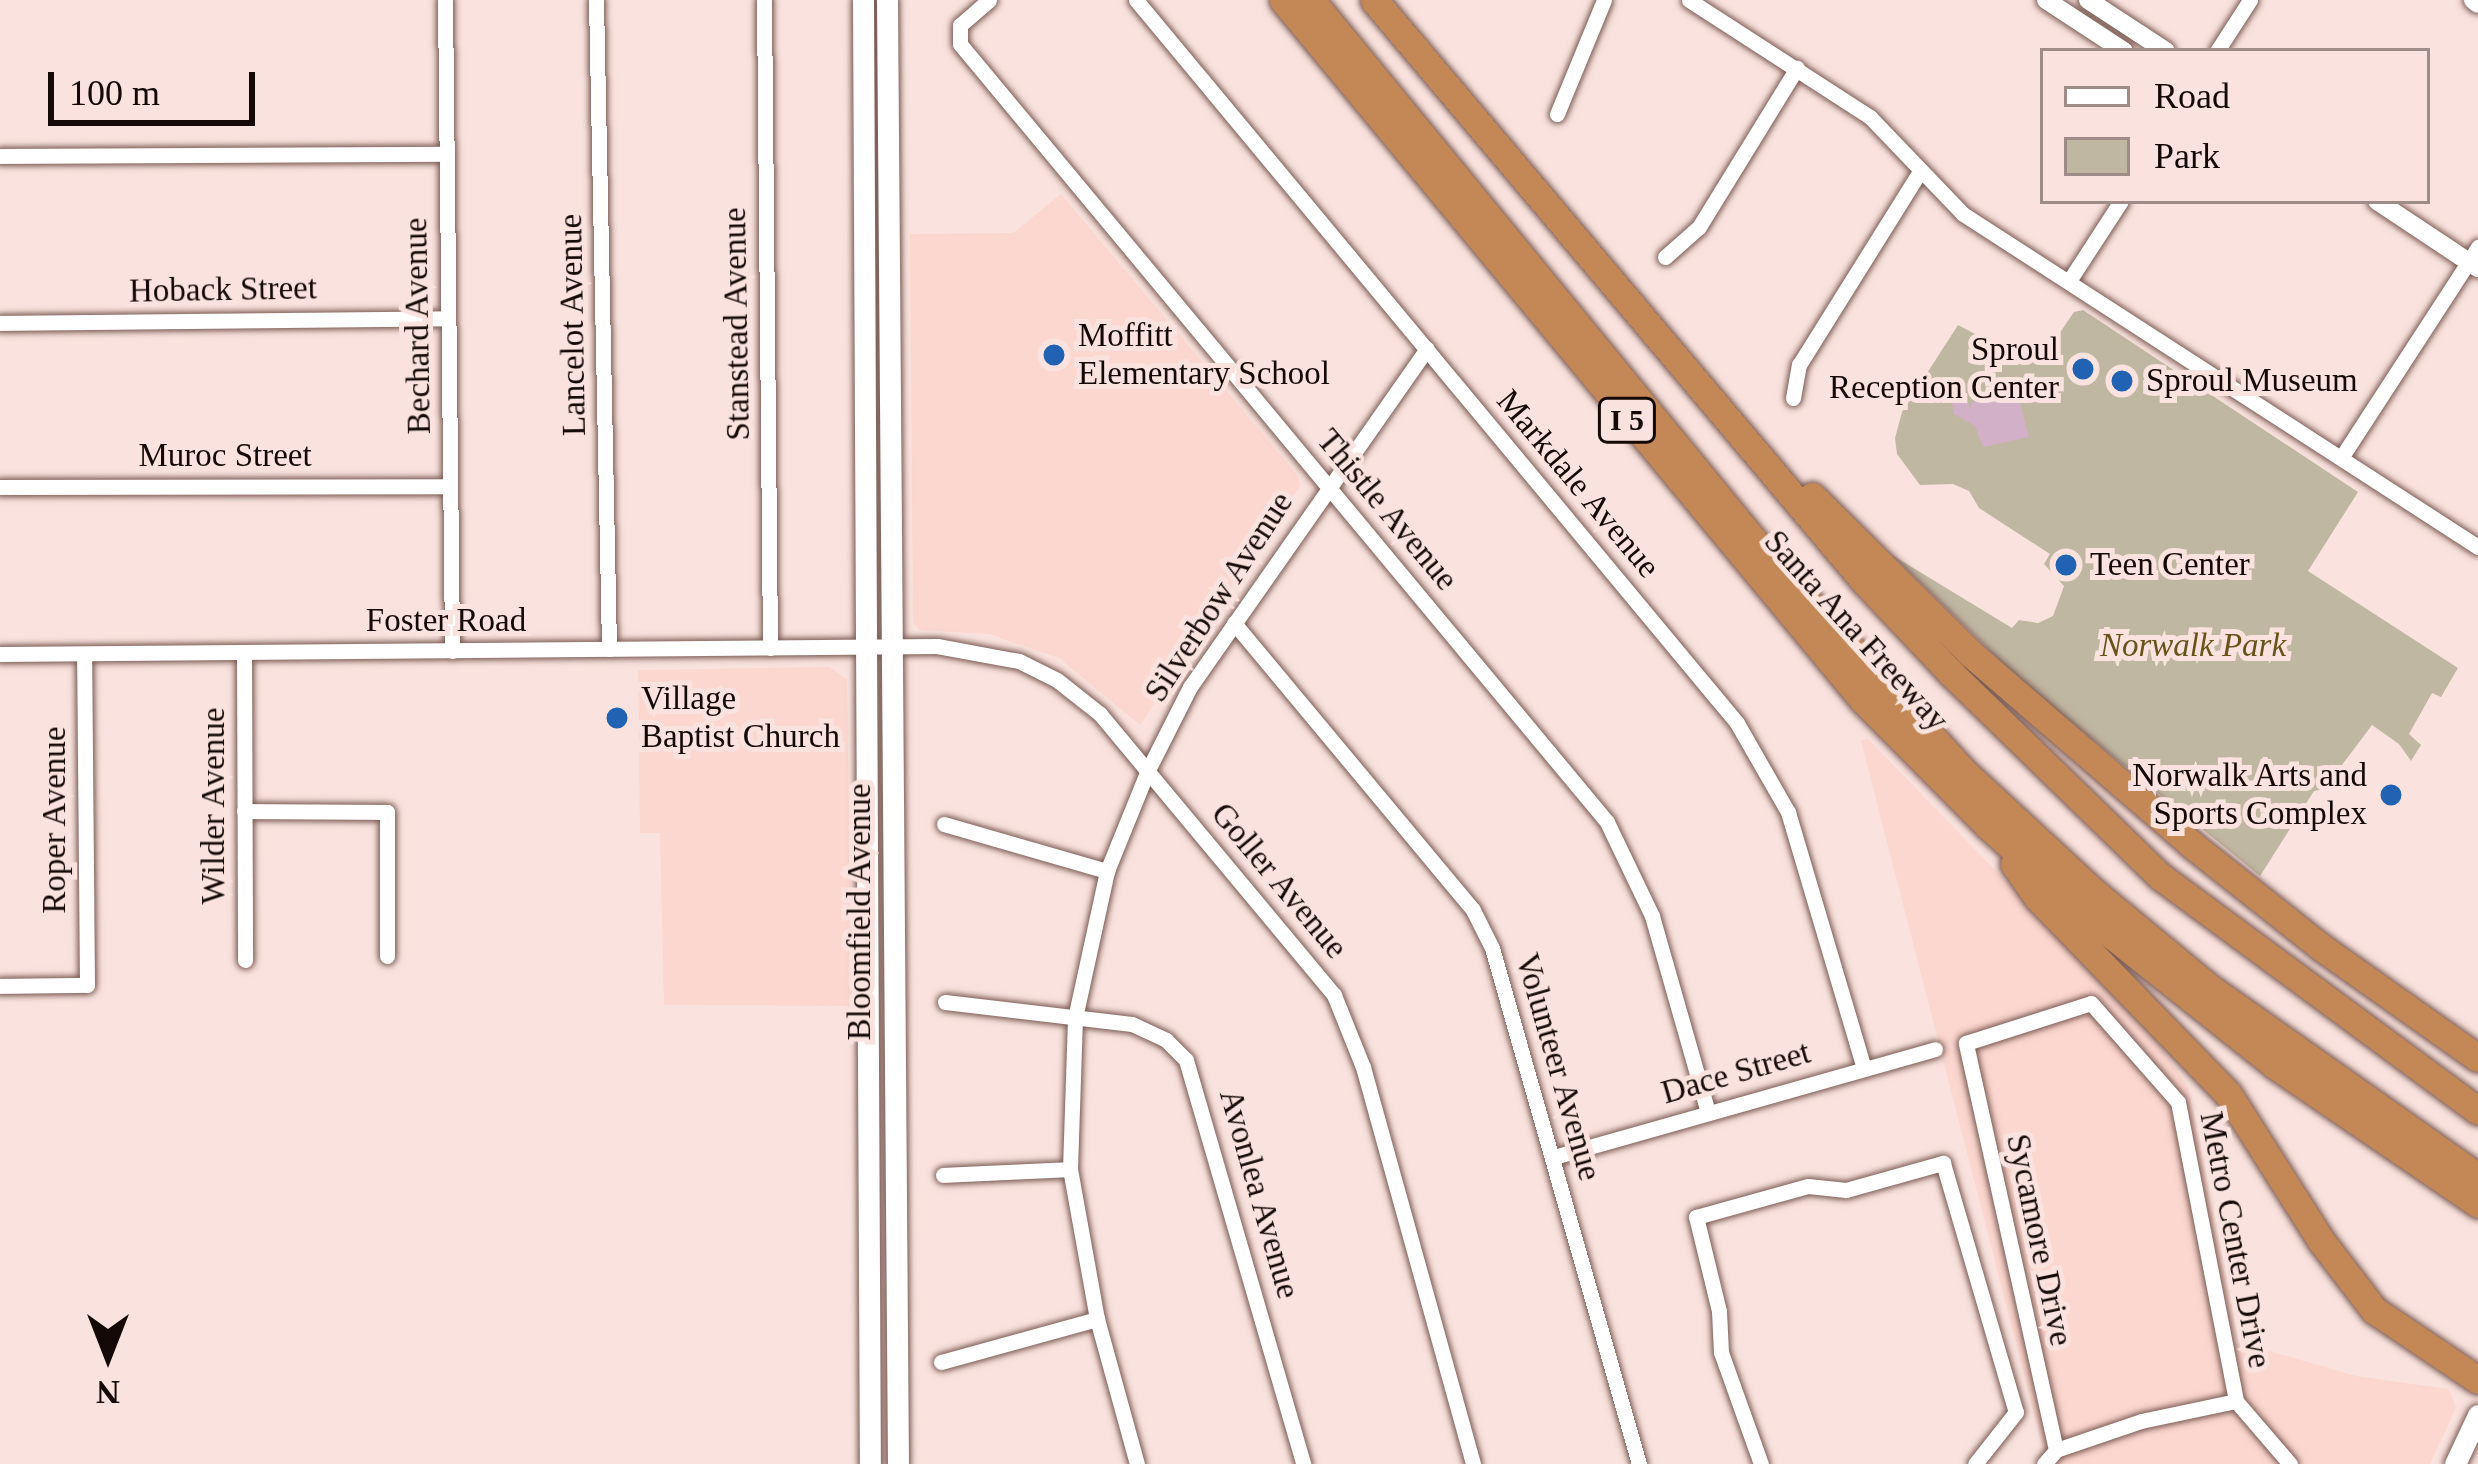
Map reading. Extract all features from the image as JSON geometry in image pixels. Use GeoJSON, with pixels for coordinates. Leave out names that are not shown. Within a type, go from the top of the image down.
{"type":"FeatureCollection","features":[{"type":"Feature","properties":{"kind":"highway","name":"Santa Ana Freeway"},"geometry":{"type":"LineString","coordinates":[[1283,0],[1726,541],[1863,700],[1988,826],[2099,925],[2259,1053],[2478,1204]]}},
{"type":"Feature","properties":{"kind":"highway"},"geometry":{"type":"LineString","coordinates":[[1311,0],[1768,558],[1961,770],[2078,878],[2210,988],[2478,1177]]}},
{"type":"Feature","properties":{"kind":"highway","name":"Santa Ana Freeway"},"geometry":{"type":"LineString","coordinates":[[1374,0],[1865,583],[2161,877],[2478,1111]]}},
{"type":"Feature","properties":{"kind":"highway"},"geometry":{"type":"LineString","coordinates":[[1688,376],[1970,653],[2191,844],[2373,986],[2478,1058]]}},
{"type":"Feature","properties":{"kind":"highway"},"geometry":{"type":"LineString","coordinates":[[1988,826],[2037,897],[2228,1094],[2321,1242],[2374,1310],[2478,1380]]}},
{"type":"Feature","properties":{"kind":"main road","name":"Bloomfield Avenue"},"geometry":{"type":"LineString","coordinates":[[863,0],[867,648],[881,809]]}},
{"type":"Feature","properties":{"kind":"main road","name":"Bloomfield Avenue"},"geometry":{"type":"LineString","coordinates":[[887,0],[893,647],[881,809],[882,997],[898,1464]]}},
{"type":"Feature","properties":{"kind":"main road"},"geometry":{"type":"LineString","coordinates":[[868,489],[892,489]]}},
{"type":"Feature","properties":{"kind":"main road","name":"Bloomfield Avenue"},"geometry":{"type":"LineString","coordinates":[[870,1464],[882,997]]}},
{"type":"Feature","properties":{"kind":"main road"},"geometry":{"type":"LineString","coordinates":[[2455,1464],[2478,1415]]}},
{"type":"Feature","properties":{"kind":"street","name":"Bechard Avenue"},"geometry":{"type":"LineString","coordinates":[[446,0],[452,651]]}},
{"type":"Feature","properties":{"kind":"street","name":"Lancelot Avenue"},"geometry":{"type":"LineString","coordinates":[[596,0],[609,650]]}},
{"type":"Feature","properties":{"kind":"street","name":"Stanstead Avenue"},"geometry":{"type":"LineString","coordinates":[[764,0],[770,648]]}},
{"type":"Feature","properties":{"kind":"street","name":"Thistle Avenue"},"geometry":{"type":"LineString","coordinates":[[989,0],[960,26],[960,44],[1607,822],[1652,916],[1708,1112]]}},
{"type":"Feature","properties":{"kind":"street","name":"Markdale Avenue"},"geometry":{"type":"LineString","coordinates":[[1136,0],[1738,723],[1788,812],[1864,1068]]}},
{"type":"Feature","properties":{"kind":"street"},"geometry":{"type":"LineString","coordinates":[[1557,114],[1604,0]]}},
{"type":"Feature","properties":{"kind":"street"},"geometry":{"type":"LineString","coordinates":[[1689,0],[1870,117],[1963,214],[2478,547]]}},
{"type":"Feature","properties":{"kind":"street"},"geometry":{"type":"LineString","coordinates":[[2046,0],[2119,48]]}},
{"type":"Feature","properties":{"kind":"street"},"geometry":{"type":"LineString","coordinates":[[2088,0],[2161,48]]}},
{"type":"Feature","properties":{"kind":"street"},"geometry":{"type":"LineString","coordinates":[[2219,48],[2250,0]]}},
{"type":"Feature","properties":{"kind":"street"},"geometry":{"type":"LineString","coordinates":[[1665,257],[1699,227],[1797,68]]}},
{"type":"Feature","properties":{"kind":"street"},"geometry":{"type":"LineString","coordinates":[[0,156],[446,154]]}},
{"type":"Feature","properties":{"kind":"street"},"geometry":{"type":"LineString","coordinates":[[1793,398],[1798,365],[1920,171]]}},
{"type":"Feature","properties":{"kind":"street"},"geometry":{"type":"LineString","coordinates":[[2069,281],[2119,204]]}},
{"type":"Feature","properties":{"kind":"street"},"geometry":{"type":"LineString","coordinates":[[2341,458],[2475,259],[2382,204]]}},
{"type":"Feature","properties":{"kind":"street","name":"Hoback Street"},"geometry":{"type":"LineString","coordinates":[[0,323],[448,318]]}},
{"type":"Feature","properties":{"kind":"street","name":"Silverbow Avenue"},"geometry":{"type":"LineString","coordinates":[[1137,1464],[1097,1319],[1070,1169],[1075,1018],[1107,872],[1148,770],[1190,688],[1427,349]]}},
{"type":"Feature","properties":{"kind":"street","name":"Muroc Street"},"geometry":{"type":"LineString","coordinates":[[0,487],[449,486]]}},
{"type":"Feature","properties":{"kind":"street","name":"Volunteer Avenue"},"geometry":{"type":"LineString","coordinates":[[1234,623],[1472,910],[1504,979],[1639,1464]]}},
{"type":"Feature","properties":{"kind":"street","name":"Goller Avenue"},"geometry":{"type":"LineString","coordinates":[[893,647],[938,646],[1019,661],[1058,680],[1100,714],[1334,995],[1363,1067],[1472,1464]]}},
{"type":"Feature","properties":{"kind":"street","name":"Foster Road"},"geometry":{"type":"LineString","coordinates":[[0,654],[893,647]]}},
{"type":"Feature","properties":{"kind":"street","name":"Wilder Avenue"},"geometry":{"type":"LineString","coordinates":[[244,652],[245,960]]}},
{"type":"Feature","properties":{"kind":"street","name":"Roper Avenue"},"geometry":{"type":"LineString","coordinates":[[0,986],[87,985],[84,654]]}},
{"type":"Feature","properties":{"kind":"street"},"geometry":{"type":"LineString","coordinates":[[244,811],[387,812],[387,956]]}},
{"type":"Feature","properties":{"kind":"street"},"geometry":{"type":"LineString","coordinates":[[944,824],[1107,872]]}},
{"type":"Feature","properties":{"kind":"street","name":"Avonlea Avenue"},"geometry":{"type":"LineString","coordinates":[[945,1002],[1132,1024],[1166,1040],[1186,1060],[1304,1464]]}},
{"type":"Feature","properties":{"kind":"street","name":"Metro Center Drive"},"geometry":{"type":"LineString","coordinates":[[1966,1043],[2057,1010],[2091,1003],[2178,1102],[2236,1401],[2290,1464]]}},
{"type":"Feature","properties":{"kind":"street","name":"Sycamore Drive"},"geometry":{"type":"LineString","coordinates":[[1966,1043],[2056,1450]]}},
{"type":"Feature","properties":{"kind":"street","name":"Dace Street"},"geometry":{"type":"LineString","coordinates":[[1553,1157],[1935,1049]]}},
{"type":"Feature","properties":{"kind":"street"},"geometry":{"type":"LineString","coordinates":[[1761,1464],[1721,1352],[1719,1311],[1696,1217],[1808,1186],[1846,1190],[1943,1163],[2016,1412],[1976,1464]]}},
{"type":"Feature","properties":{"kind":"street"},"geometry":{"type":"LineString","coordinates":[[943,1174],[1070,1169]]}},
{"type":"Feature","properties":{"kind":"street"},"geometry":{"type":"LineString","coordinates":[[941,1362],[1097,1319]]}},
{"type":"Feature","properties":{"kind":"street"},"geometry":{"type":"LineString","coordinates":[[2044,1464],[2056,1450],[2141,1421],[2236,1401]]}},
{"type":"Feature","properties":{"kind":"shaded area","name":"Moffitt Elementary School"},"geometry":{"type":"Polygon","coordinates":[[[1061,194],[1298,476],[1300,486],[1140,725],[1059,658],[989,634],[920,630],[913,623],[910,234],[1013,233],[1061,194]]]}},
{"type":"Feature","properties":{"kind":"shaded area"},"geometry":{"type":"Polygon","coordinates":[[[2017,392],[2029,437],[1983,447],[1975,426],[1954,414],[1951,397],[1966,394],[1970,409],[1973,401],[2017,392]]]}},
{"type":"Feature","properties":{"kind":"shaded area"},"geometry":{"type":"Polygon","coordinates":[[[829,667],[847,679],[852,1006],[664,1005],[660,833],[640,833],[638,670],[829,667]]]}},
{"type":"Feature","properties":{"kind":"shaded area"},"geometry":{"type":"Polygon","coordinates":[[[1867,738],[2148,1028],[2188,1087],[2238,1342],[2356,1376],[2449,1389],[2456,1408],[2430,1464],[2047,1464],[1861,741],[1867,738]]]}},
{"type":"Feature","properties":{"kind":"green space","name":"Norwalk Park"},"geometry":{"type":"Polygon","coordinates":[[[2083,310],[2358,492],[2308,571],[2458,668],[2441,697],[2432,693],[2409,734],[2421,745],[2411,761],[2399,744],[2372,725],[2324,789],[2314,791],[2260,876],[2024,684],[1892,555],[2012,628],[2019,620],[2038,623],[2053,616],[2064,586],[2044,564],[2050,554],[1979,508],[1969,491],[1953,484],[1920,485],[1897,454],[1895,438],[1902,412],[1958,325],[2008,351],[2026,349],[2042,359],[2074,312],[2083,310]]]}},
{"type":"Feature","properties":{"kind":"place","name":"Moffitt Elementary School"},"geometry":{"type":"Point","coordinates":[1054,355]}},
{"type":"Feature","properties":{"kind":"place","name":"Sproul Reception Center"},"geometry":{"type":"Point","coordinates":[2083,369]}},
{"type":"Feature","properties":{"kind":"place","name":"Sproul Museum"},"geometry":{"type":"Point","coordinates":[2122,381]}},
{"type":"Feature","properties":{"kind":"place","name":"Teen Center"},"geometry":{"type":"Point","coordinates":[2066,565]}},
{"type":"Feature","properties":{"kind":"place","name":"Village Baptist Church"},"geometry":{"type":"Point","coordinates":[617,718]}},
{"type":"Feature","properties":{"kind":"place","name":"Norwalk Arts and Sports Complex"},"geometry":{"type":"Point","coordinates":[2391,795]}}]}
